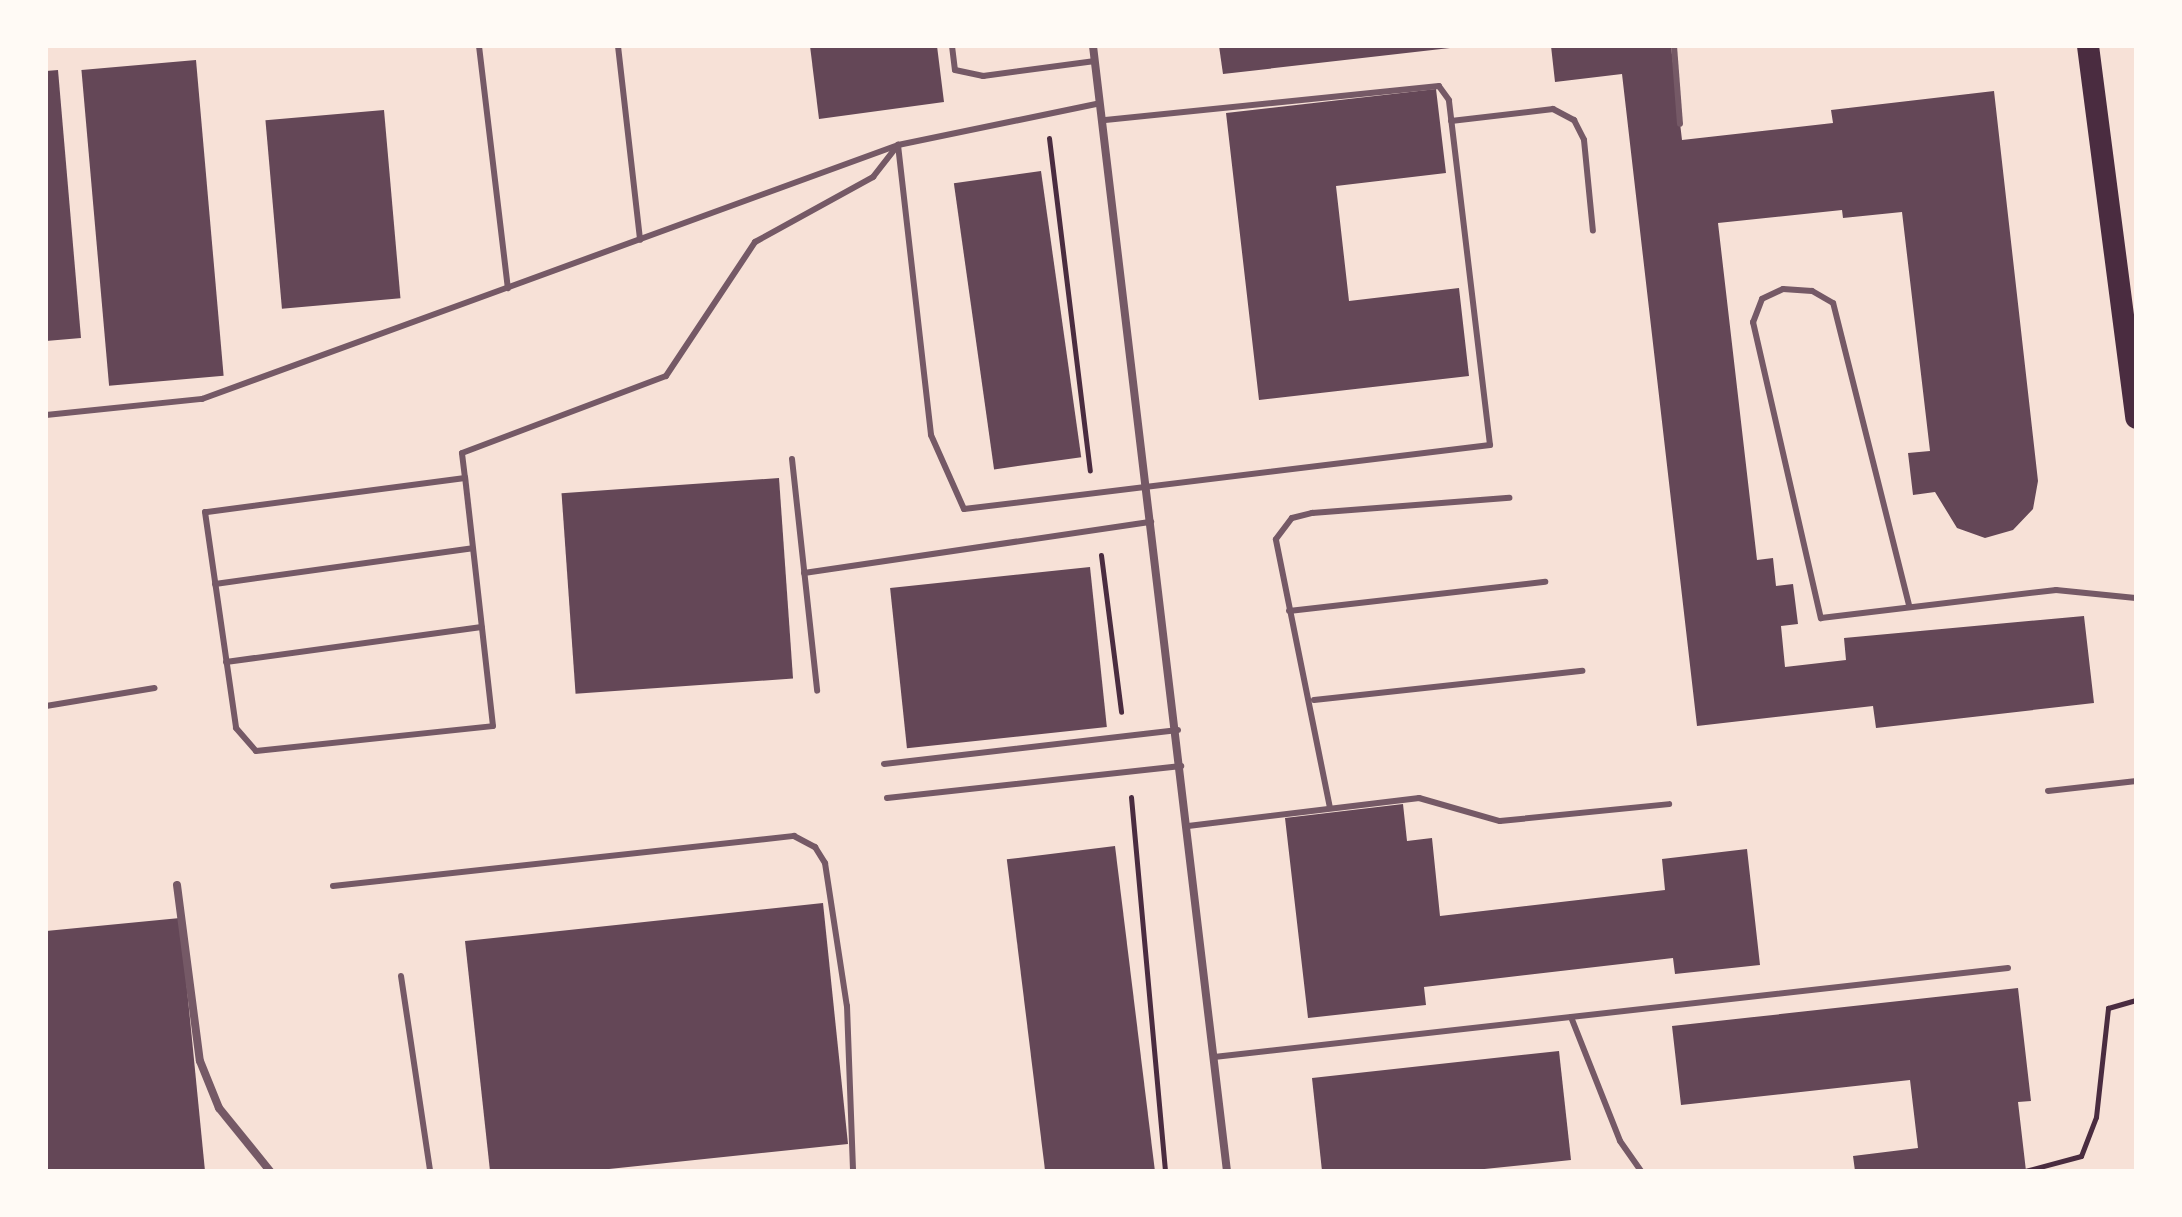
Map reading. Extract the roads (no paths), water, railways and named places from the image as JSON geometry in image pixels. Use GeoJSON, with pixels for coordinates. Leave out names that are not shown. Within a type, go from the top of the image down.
{"type":"FeatureCollection","features":[{"type":"Feature","properties":{"kind":"highway"},"geometry":{"type":"LineString","coordinates":[[2088,46],[2136,418]]}},
{"type":"Feature","properties":{"kind":"street"},"geometry":{"type":"LineString","coordinates":[[1093,46],[1178,730],[1227,1171]]}},
{"type":"Feature","properties":{"kind":"street"},"geometry":{"type":"LineString","coordinates":[[177,885],[200,1061],[219,1108],[270,1171]]}},
{"type":"Feature","properties":{"kind":"lane"},"geometry":{"type":"LineString","coordinates":[[479,46],[508,288]]}},
{"type":"Feature","properties":{"kind":"lane"},"geometry":{"type":"LineString","coordinates":[[618,46],[640,240]]}},
{"type":"Feature","properties":{"kind":"lane"},"geometry":{"type":"LineString","coordinates":[[952,46],[955,70],[983,76],[1095,61]]}},
{"type":"Feature","properties":{"kind":"lane"},"geometry":{"type":"LineString","coordinates":[[1674,46],[1680,124]]}},
{"type":"Feature","properties":{"kind":"lane"},"geometry":{"type":"LineString","coordinates":[[898,145],[931,435],[964,509],[1490,445],[1451,121],[1439,86],[1103,120]]}},
{"type":"Feature","properties":{"kind":"lane"},"geometry":{"type":"LineString","coordinates":[[46,415],[202,399],[898,145],[1100,103]]}},
{"type":"Feature","properties":{"kind":"lane"},"geometry":{"type":"LineString","coordinates":[[1451,121],[1553,109],[1574,120],[1584,140],[1593,231]]}},
{"type":"Feature","properties":{"kind":"lane"},"geometry":{"type":"LineString","coordinates":[[465,478],[205,512],[236,728],[256,751],[493,726],[482,627],[465,478],[462,453],[666,376],[755,242],[873,177],[898,145]]}},
{"type":"Feature","properties":{"kind":"lane"},"geometry":{"type":"LineString","coordinates":[[1909,605],[1833,303],[1812,291],[1783,289],[1762,299],[1753,322],[1821,618],[1909,605],[2056,590],[2136,598]]}},
{"type":"Feature","properties":{"kind":"lane"},"geometry":{"type":"LineString","coordinates":[[792,459],[817,691]]}},
{"type":"Feature","properties":{"kind":"lane"},"geometry":{"type":"LineString","coordinates":[[1330,808],[1314,700],[1289,611],[1276,539],[1292,518],[1509,498]]}},
{"type":"Feature","properties":{"kind":"lane"},"geometry":{"type":"LineString","coordinates":[[804,573],[1151,522]]}},
{"type":"Feature","properties":{"kind":"lane"},"geometry":{"type":"LineString","coordinates":[[215,584],[473,548]]}},
{"type":"Feature","properties":{"kind":"lane"},"geometry":{"type":"LineString","coordinates":[[1289,611],[1545,582]]}},
{"type":"Feature","properties":{"kind":"lane"},"geometry":{"type":"LineString","coordinates":[[226,662],[482,627]]}},
{"type":"Feature","properties":{"kind":"lane"},"geometry":{"type":"LineString","coordinates":[[1314,700],[1582,671]]}},
{"type":"Feature","properties":{"kind":"lane"},"geometry":{"type":"LineString","coordinates":[[46,706],[155,688]]}},
{"type":"Feature","properties":{"kind":"lane"},"geometry":{"type":"LineString","coordinates":[[884,764],[1178,730]]}},
{"type":"Feature","properties":{"kind":"lane"},"geometry":{"type":"LineString","coordinates":[[887,798],[1181,766]]}},
{"type":"Feature","properties":{"kind":"lane"},"geometry":{"type":"LineString","coordinates":[[2048,791],[2136,781]]}},
{"type":"Feature","properties":{"kind":"lane"},"geometry":{"type":"LineString","coordinates":[[1188,826],[1419,798],[1500,821],[1669,804]]}},
{"type":"Feature","properties":{"kind":"lane"},"geometry":{"type":"LineString","coordinates":[[333,886],[794,836],[815,847],[825,863],[847,1006],[853,1171]]}},
{"type":"Feature","properties":{"kind":"lane"},"geometry":{"type":"LineString","coordinates":[[1214,1057],[2008,968]]}},
{"type":"Feature","properties":{"kind":"lane"},"geometry":{"type":"LineString","coordinates":[[401,976],[430,1171]]}},
{"type":"Feature","properties":{"kind":"lane"},"geometry":{"type":"LineString","coordinates":[[1571,1017],[1620,1141],[1641,1171]]}}]}
